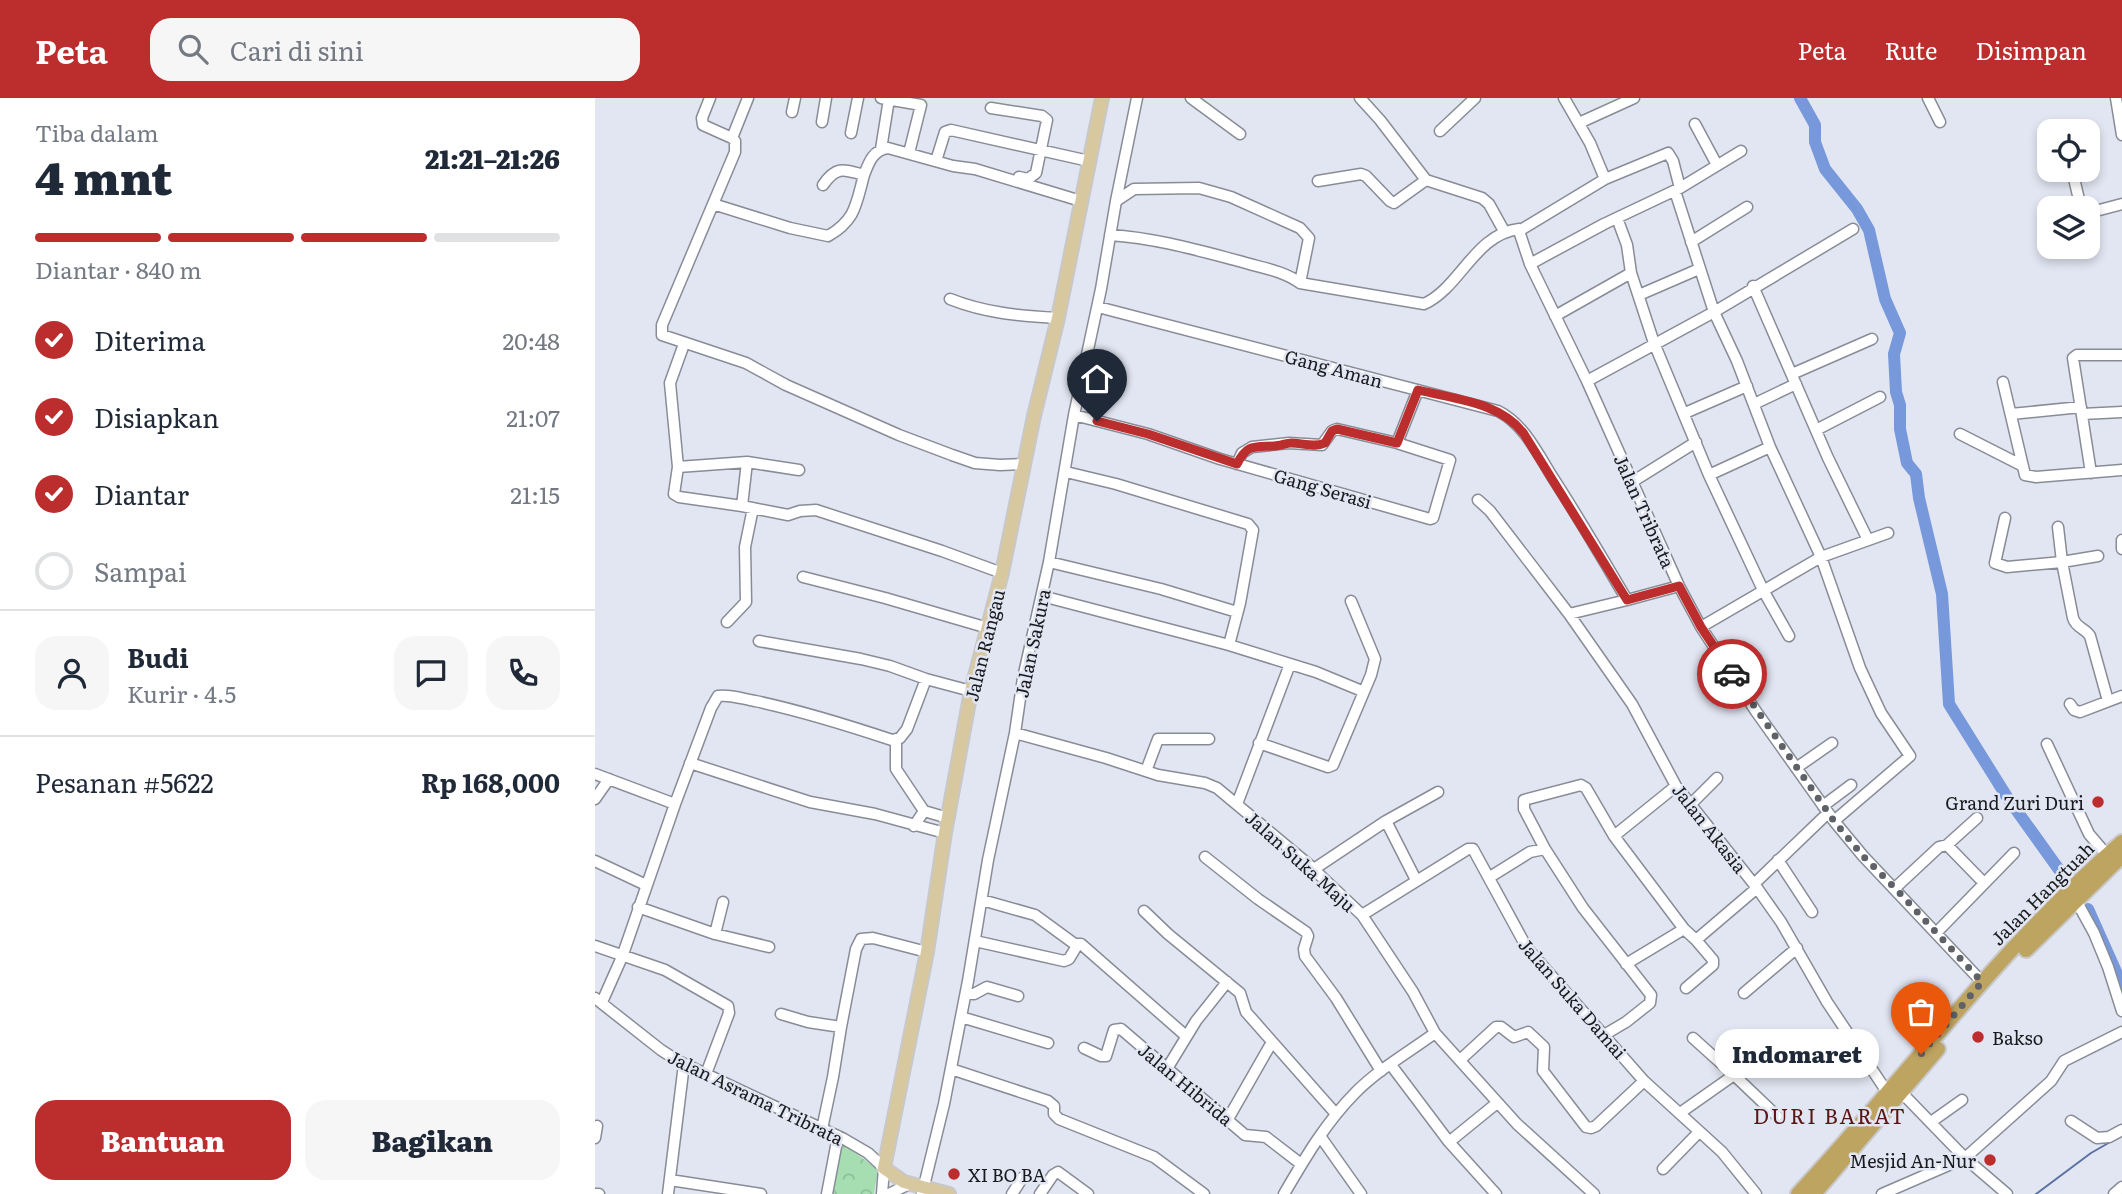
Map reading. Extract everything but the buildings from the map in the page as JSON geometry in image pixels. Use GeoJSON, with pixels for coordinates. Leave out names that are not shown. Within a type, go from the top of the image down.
{"type":"FeatureCollection","features":[{"type":"Feature","properties":{"kind":"highway","name":"Jalan Hangtuah"},"geometry":{"type":"LineString","coordinates":[[1798,1194],[1987,991],[2077,902],[2115,855],[2122,842]]}},
{"type":"Feature","properties":{"kind":"highway","name":"Jalan Hangtuah"},"geometry":{"type":"LineString","coordinates":[[1814,1194],[1982,982],[2115,855]]}},
{"type":"Feature","properties":{"kind":"main road","name":"Jalan Rangau"},"geometry":{"type":"LineString","coordinates":[[882,1157],[927,952],[971,691],[1002,573],[1058,318],[1102,98]]}},
{"type":"Feature","properties":{"kind":"main road"},"geometry":{"type":"LineString","coordinates":[[882,1157],[904,1182],[915,1189],[949,1194]]}},
{"type":"Feature","properties":{"kind":"street"},"geometry":{"type":"LineString","coordinates":[[710,98],[702,118],[703,125],[732,138],[735,141],[735,152],[661,331],[666,338],[746,363],[775,380],[899,435],[975,463],[1024,464]]}},
{"type":"Feature","properties":{"kind":"street"},"geometry":{"type":"LineString","coordinates":[[732,138],[748,98]]}},
{"type":"Feature","properties":{"kind":"street"},"geometry":{"type":"LineString","coordinates":[[792,112],[795,98]]}},
{"type":"Feature","properties":{"kind":"street"},"geometry":{"type":"LineString","coordinates":[[822,122],[826,98]]}},
{"type":"Feature","properties":{"kind":"street"},"geometry":{"type":"LineString","coordinates":[[851,133],[858,98]]}},
{"type":"Feature","properties":{"kind":"street","name":"Jalan Sakura"},"geometry":{"type":"LineString","coordinates":[[915,1189],[951,1069],[1023,678],[1049,562],[1074,415],[1098,307],[1137,98]]}},
{"type":"Feature","properties":{"kind":"street"},"geometry":{"type":"LineString","coordinates":[[1191,98],[1205,103],[1240,134]]}},
{"type":"Feature","properties":{"kind":"street"},"geometry":{"type":"LineString","coordinates":[[1360,98],[1426,180],[1482,198],[1489,204],[1504,231]]}},
{"type":"Feature","properties":{"kind":"street"},"geometry":{"type":"LineString","coordinates":[[1440,131],[1475,98]]}},
{"type":"Feature","properties":{"kind":"street"},"geometry":{"type":"LineString","coordinates":[[1564,98],[1580,123],[1605,179]]}},
{"type":"Feature","properties":{"kind":"street"},"geometry":{"type":"LineString","coordinates":[[1580,123],[1633,98]]}},
{"type":"Feature","properties":{"kind":"street"},"geometry":{"type":"LineString","coordinates":[[1928,98],[1940,122]]}},
{"type":"Feature","properties":{"kind":"street"},"geometry":{"type":"LineString","coordinates":[[2116,98],[2122,135]]}},
{"type":"Feature","properties":{"kind":"street"},"geometry":{"type":"LineString","coordinates":[[881,149],[885,99],[921,104],[909,153]]}},
{"type":"Feature","properties":{"kind":"street"},"geometry":{"type":"LineString","coordinates":[[991,108],[1045,117],[1048,126],[1036,173],[1032,177],[1024,178],[996,170]]}},
{"type":"Feature","properties":{"kind":"street"},"geometry":{"type":"LineString","coordinates":[[1695,124],[1717,165]]}},
{"type":"Feature","properties":{"kind":"street"},"geometry":{"type":"LineString","coordinates":[[936,161],[943,136],[948,130],[1089,161]]}},
{"type":"Feature","properties":{"kind":"street"},"geometry":{"type":"LineString","coordinates":[[713,204],[790,228],[828,236],[852,217],[864,175],[874,153],[881,149],[896,149],[975,169],[1081,201]]}},
{"type":"Feature","properties":{"kind":"street"},"geometry":{"type":"LineString","coordinates":[[1530,264],[1678,189],[1741,151]]}},
{"type":"Feature","properties":{"kind":"street"},"geometry":{"type":"LineString","coordinates":[[1110,235],[1138,237],[1191,248],[1285,272],[1300,283],[1424,304],[1441,291],[1482,248],[1504,231],[1519,229],[1605,179],[1668,153],[1673,161],[1691,242],[1714,312],[1747,386],[1770,447],[1821,557],[1860,668],[1881,713],[1910,756],[1828,813]]}},
{"type":"Feature","properties":{"kind":"street"},"geometry":{"type":"LineString","coordinates":[[823,185],[832,172],[838,170],[864,175]]}},
{"type":"Feature","properties":{"kind":"street"},"geometry":{"type":"LineString","coordinates":[[1318,181],[1361,174],[1394,203],[1426,180]]}},
{"type":"Feature","properties":{"kind":"street"},"geometry":{"type":"LineString","coordinates":[[1116,201],[1134,189],[1199,188],[1231,197],[1300,228],[1309,238],[1300,283]]}},
{"type":"Feature","properties":{"kind":"street"},"geometry":{"type":"LineString","coordinates":[[2100,210],[2122,204]]}},
{"type":"Feature","properties":{"kind":"street"},"geometry":{"type":"LineString","coordinates":[[1691,242],[1747,207]]}},
{"type":"Feature","properties":{"kind":"street"},"geometry":{"type":"LineString","coordinates":[[1617,218],[1627,245],[1631,273],[1654,343],[1709,475],[1763,590],[1790,636]]}},
{"type":"Feature","properties":{"kind":"street","name":"Jalan Tribrata"},"geometry":{"type":"LineString","coordinates":[[1519,229],[1530,264],[1587,381],[1679,586],[1701,627],[1828,813],[1863,856],[1982,982]]}},
{"type":"Feature","properties":{"kind":"street"},"geometry":{"type":"LineString","coordinates":[[1587,381],[1714,312],[1753,286],[1853,229]]}},
{"type":"Feature","properties":{"kind":"street"},"geometry":{"type":"LineString","coordinates":[[1639,295],[1699,269]]}},
{"type":"Feature","properties":{"kind":"street"},"geometry":{"type":"LineString","coordinates":[[1555,316],[1631,273]]}},
{"type":"Feature","properties":{"kind":"street"},"geometry":{"type":"LineString","coordinates":[[1753,286],[1868,540]]}},
{"type":"Feature","properties":{"kind":"street"},"geometry":{"type":"LineString","coordinates":[[950,299],[970,307],[1003,314],[1058,318]]}},
{"type":"Feature","properties":{"kind":"street","name":"Gang Aman"},"geometry":{"type":"LineString","coordinates":[[1098,307],[1498,411],[1512,420],[1524,434],[1627,600]]}},
{"type":"Feature","properties":{"kind":"street"},"geometry":{"type":"LineString","coordinates":[[1754,404],[1794,379],[1872,339]]}},
{"type":"Feature","properties":{"kind":"street"},"geometry":{"type":"LineString","coordinates":[[684,344],[670,383],[678,467],[674,490],[676,496],[788,515],[816,510],[1002,573]]}},
{"type":"Feature","properties":{"kind":"street"},"geometry":{"type":"LineString","coordinates":[[2091,473],[2074,357],[2122,355]]}},
{"type":"Feature","properties":{"kind":"street"},"geometry":{"type":"LineString","coordinates":[[2003,382],[2024,474],[2029,477],[2122,470]]}},
{"type":"Feature","properties":{"kind":"street"},"geometry":{"type":"LineString","coordinates":[[1685,413],[1747,386]]}},
{"type":"Feature","properties":{"kind":"street"},"geometry":{"type":"LineString","coordinates":[[1237,464],[1243,453],[1252,447],[1289,443],[1319,446],[1337,429],[1397,443],[1418,390]]}},
{"type":"Feature","properties":{"kind":"street"},"geometry":{"type":"LineString","coordinates":[[1816,430],[1880,397]]}},
{"type":"Feature","properties":{"kind":"street"},"geometry":{"type":"LineString","coordinates":[[2011,414],[2122,412]]}},
{"type":"Feature","properties":{"kind":"street","name":"Gang Serasi"},"geometry":{"type":"LineString","coordinates":[[1074,415],[1148,434],[1237,464],[1433,518],[1450,460],[1397,443]]}},
{"type":"Feature","properties":{"kind":"street"},"geometry":{"type":"LineString","coordinates":[[1960,434],[2021,465]]}},
{"type":"Feature","properties":{"kind":"street"},"geometry":{"type":"LineString","coordinates":[[1632,482],[1696,442]]}},
{"type":"Feature","properties":{"kind":"street"},"geometry":{"type":"LineString","coordinates":[[1709,475],[1770,447]]}},
{"type":"Feature","properties":{"kind":"street"},"geometry":{"type":"LineString","coordinates":[[678,467],[747,462],[799,470]]}},
{"type":"Feature","properties":{"kind":"street"},"geometry":{"type":"LineString","coordinates":[[727,622],[746,603],[747,462]]}},
{"type":"Feature","properties":{"kind":"street"},"geometry":{"type":"LineString","coordinates":[[1066,472],[1116,484],[1251,526],[1253,530],[1246,574],[1229,646]]}},
{"type":"Feature","properties":{"kind":"street","name":"Jalan Akasia"},"geometry":{"type":"LineString","coordinates":[[1478,500],[1490,511],[1569,614],[1632,704],[1676,786],[1756,886],[1797,948],[1827,1002],[1894,1092],[1931,1122],[1965,1158],[2007,1194]]}},
{"type":"Feature","properties":{"kind":"street"},"geometry":{"type":"LineString","coordinates":[[2005,518],[1995,560],[1997,565],[2024,566],[2098,556]]}},
{"type":"Feature","properties":{"kind":"street"},"geometry":{"type":"LineString","coordinates":[[2058,527],[2073,618],[2090,636],[2108,701]]}},
{"type":"Feature","properties":{"kind":"street"},"geometry":{"type":"LineString","coordinates":[[1701,627],[1821,557],[1888,533]]}},
{"type":"Feature","properties":{"kind":"street"},"geometry":{"type":"LineString","coordinates":[[2122,540],[2122,549]]}},
{"type":"Feature","properties":{"kind":"street"},"geometry":{"type":"LineString","coordinates":[[1049,562],[1161,589],[1237,612]]}},
{"type":"Feature","properties":{"kind":"street"},"geometry":{"type":"LineString","coordinates":[[803,577],[988,628]]}},
{"type":"Feature","properties":{"kind":"street"},"geometry":{"type":"LineString","coordinates":[[1569,614],[1679,586]]}},
{"type":"Feature","properties":{"kind":"street"},"geometry":{"type":"LineString","coordinates":[[1042,596],[1290,664],[1363,691]]}},
{"type":"Feature","properties":{"kind":"street"},"geometry":{"type":"LineString","coordinates":[[1259,743],[1331,767],[1371,675],[1375,659],[1350,600]]}},
{"type":"Feature","properties":{"kind":"street"},"geometry":{"type":"LineString","coordinates":[[759,641],[861,659],[971,691]]}},
{"type":"Feature","properties":{"kind":"street"},"geometry":{"type":"LineString","coordinates":[[1237,804],[1290,664]]}},
{"type":"Feature","properties":{"kind":"street"},"geometry":{"type":"LineString","coordinates":[[599,1000],[622,957],[714,701],[722,695],[772,705],[896,740],[907,729],[926,680]]}},
{"type":"Feature","properties":{"kind":"street"},"geometry":{"type":"LineString","coordinates":[[2070,704],[2078,712],[2122,696]]}},
{"type":"Feature","properties":{"kind":"street","name":"Jalan Suka Maju"},"geometry":{"type":"LineString","coordinates":[[1015,733],[1146,771],[1212,785],[1237,804],[1314,869],[1362,915],[1413,992],[1434,1033],[1497,1103],[1594,1194]]}},
{"type":"Feature","properties":{"kind":"street"},"geometry":{"type":"LineString","coordinates":[[1146,771],[1158,739],[1209,739]]}},
{"type":"Feature","properties":{"kind":"street"},"geometry":{"type":"LineString","coordinates":[[896,740],[895,769],[924,811],[948,818]]}},
{"type":"Feature","properties":{"kind":"street"},"geometry":{"type":"LineString","coordinates":[[1796,768],[1832,743]]}},
{"type":"Feature","properties":{"kind":"street"},"geometry":{"type":"LineString","coordinates":[[2047,744],[2089,834],[2115,855]]}},
{"type":"Feature","properties":{"kind":"street"},"geometry":{"type":"LineString","coordinates":[[690,763],[810,802],[875,814],[945,833]]}},
{"type":"Feature","properties":{"kind":"street"},"geometry":{"type":"LineString","coordinates":[[595,774],[675,804]]}},
{"type":"Feature","properties":{"kind":"street"},"geometry":{"type":"LineString","coordinates":[[1690,805],[1717,778]]}},
{"type":"Feature","properties":{"kind":"street"},"geometry":{"type":"LineString","coordinates":[[595,799],[609,779]]}},
{"type":"Feature","properties":{"kind":"street"},"geometry":{"type":"LineString","coordinates":[[1604,1035],[1626,1022],[1651,1001],[1651,995],[1583,908],[1545,849],[1524,809],[1524,800],[1576,785],[1586,788],[1614,836],[1684,929],[1713,960],[1713,965],[1686,988]]}},
{"type":"Feature","properties":{"kind":"street"},"geometry":{"type":"LineString","coordinates":[[1696,940],[1756,886],[1778,860],[1828,813],[1851,785]]}},
{"type":"Feature","properties":{"kind":"street"},"geometry":{"type":"LineString","coordinates":[[1614,836],[1676,786]]}},
{"type":"Feature","properties":{"kind":"street"},"geometry":{"type":"LineString","coordinates":[[1314,869],[1386,821],[1438,792]]}},
{"type":"Feature","properties":{"kind":"street"},"geometry":{"type":"LineString","coordinates":[[914,825],[924,811]]}},
{"type":"Feature","properties":{"kind":"street"},"geometry":{"type":"LineString","coordinates":[[1895,888],[1939,847],[1947,845],[1977,818]]}},
{"type":"Feature","properties":{"kind":"street"},"geometry":{"type":"LineString","coordinates":[[1386,821],[1416,880]]}},
{"type":"Feature","properties":{"kind":"street"},"geometry":{"type":"LineString","coordinates":[[1947,845],[1984,884]]}},
{"type":"Feature","properties":{"kind":"street","name":"Jalan Suka Damai"},"geometry":{"type":"LineString","coordinates":[[1362,915],[1469,848],[1477,853],[1527,948],[1644,1081],[1722,1152],[1756,1194]]}},
{"type":"Feature","properties":{"kind":"street"},"geometry":{"type":"LineString","coordinates":[[1490,877],[1530,852],[1545,849]]}},
{"type":"Feature","properties":{"kind":"street"},"geometry":{"type":"LineString","coordinates":[[1937,932],[2014,853]]}},
{"type":"Feature","properties":{"kind":"street"},"geometry":{"type":"LineString","coordinates":[[1205,857],[1258,899],[1306,932],[1308,936],[1305,956],[1336,998],[1381,1071]]}},
{"type":"Feature","properties":{"kind":"street"},"geometry":{"type":"LineString","coordinates":[[1778,860],[1812,912]]}},
{"type":"Feature","properties":{"kind":"street"},"geometry":{"type":"LineString","coordinates":[[595,861],[646,885]]}},
{"type":"Feature","properties":{"kind":"street"},"geometry":{"type":"LineString","coordinates":[[982,900],[1035,915],[1076,945],[1081,944],[1186,1037]]}},
{"type":"Feature","properties":{"kind":"street"},"geometry":{"type":"LineString","coordinates":[[715,934],[723,902]]}},
{"type":"Feature","properties":{"kind":"street"},"geometry":{"type":"LineString","coordinates":[[2077,902],[2094,933],[2122,1011]]}},
{"type":"Feature","properties":{"kind":"street"},"geometry":{"type":"LineString","coordinates":[[638,907],[715,934],[769,947]]}},
{"type":"Feature","properties":{"kind":"street"},"geometry":{"type":"LineString","coordinates":[[1144,911],[1241,993],[1244,1009],[1336,1114]]}},
{"type":"Feature","properties":{"kind":"street"},"geometry":{"type":"LineString","coordinates":[[1626,964],[1684,929]]}},
{"type":"Feature","properties":{"kind":"street"},"geometry":{"type":"LineString","coordinates":[[822,1129],[834,1077],[856,948],[861,939],[873,938],[927,952]]}},
{"type":"Feature","properties":{"kind":"street"},"geometry":{"type":"LineString","coordinates":[[975,941],[1064,961],[1076,945]]}},
{"type":"Feature","properties":{"kind":"street"},"geometry":{"type":"LineString","coordinates":[[595,946],[665,970],[728,1006],[729,1013],[706,1074]]}},
{"type":"Feature","properties":{"kind":"street"},"geometry":{"type":"LineString","coordinates":[[1744,993],[1797,948]]}},
{"type":"Feature","properties":{"kind":"street"},"geometry":{"type":"LineString","coordinates":[[1168,1067],[1186,1037],[1227,982]]}},
{"type":"Feature","properties":{"kind":"street"},"geometry":{"type":"LineString","coordinates":[[966,993],[974,995],[987,987],[1019,996]]}},
{"type":"Feature","properties":{"kind":"street","name":"Jalan Asrama Tribrata"},"geometry":{"type":"LineString","coordinates":[[599,1000],[661,1050],[684,1064],[882,1157]]}},
{"type":"Feature","properties":{"kind":"street"},"geometry":{"type":"LineString","coordinates":[[781,1014],[841,1027]]}},
{"type":"Feature","properties":{"kind":"street"},"geometry":{"type":"LineString","coordinates":[[961,1017],[1048,1043]]}},
{"type":"Feature","properties":{"kind":"street"},"geometry":{"type":"LineString","coordinates":[[1460,1060],[1496,1027],[1501,1027],[1513,1037],[1528,1032],[1543,1047],[1543,1071],[1586,1127],[1591,1128],[1644,1081]]}},
{"type":"Feature","properties":{"kind":"street","name":"Jalan Hibrida"},"geometry":{"type":"LineString","coordinates":[[1084,1048],[1106,1056],[1114,1030],[1118,1028],[1168,1067],[1245,1135],[1266,1137],[1301,1164]]}},
{"type":"Feature","properties":{"kind":"street"},"geometry":{"type":"LineString","coordinates":[[1882,1194],[1965,1158],[2051,1081],[2064,1061],[2122,1032]]}},
{"type":"Feature","properties":{"kind":"street"},"geometry":{"type":"LineString","coordinates":[[1284,1194],[1320,1136],[1358,1090],[1434,1033]]}},
{"type":"Feature","properties":{"kind":"street"},"geometry":{"type":"LineString","coordinates":[[1693,1038],[1777,1115]]}},
{"type":"Feature","properties":{"kind":"street"},"geometry":{"type":"LineString","coordinates":[[1228,1119],[1272,1042]]}},
{"type":"Feature","properties":{"kind":"street"},"geometry":{"type":"LineString","coordinates":[[668,1194],[684,1064]]}},
{"type":"Feature","properties":{"kind":"street"},"geometry":{"type":"LineString","coordinates":[[1391,1065],[1450,1142],[1496,1194]]}},
{"type":"Feature","properties":{"kind":"street"},"geometry":{"type":"LineString","coordinates":[[951,1069],[1048,1101],[1054,1106],[1055,1116],[1059,1119],[1154,1157],[1203,1194]]}},
{"type":"Feature","properties":{"kind":"street"},"geometry":{"type":"LineString","coordinates":[[1680,1114],[1734,1075]]}},
{"type":"Feature","properties":{"kind":"street"},"geometry":{"type":"LineString","coordinates":[[1931,1122],[1962,1100]]}},
{"type":"Feature","properties":{"kind":"street"},"geometry":{"type":"LineString","coordinates":[[1450,1142],[1497,1103]]}},
{"type":"Feature","properties":{"kind":"street"},"geometry":{"type":"LineString","coordinates":[[2071,1121],[2097,1138],[2109,1136],[2122,1129]]}},
{"type":"Feature","properties":{"kind":"street"},"geometry":{"type":"LineString","coordinates":[[595,1138],[597,1126]]}},
{"type":"Feature","properties":{"kind":"street"},"geometry":{"type":"LineString","coordinates":[[1663,1169],[1699,1132]]}},
{"type":"Feature","properties":{"kind":"street"},"geometry":{"type":"LineString","coordinates":[[827,1194],[838,1136]]}},
{"type":"Feature","properties":{"kind":"street"},"geometry":{"type":"LineString","coordinates":[[1320,1136],[1361,1194]]}},
{"type":"Feature","properties":{"kind":"street","name":"Jalan Rangau"},"geometry":{"type":"LineString","coordinates":[[882,1157],[882,1194]]}},
{"type":"Feature","properties":{"kind":"street"},"geometry":{"type":"LineString","coordinates":[[1040,1194],[1058,1172],[1088,1194]]}},
{"type":"Feature","properties":{"kind":"street"},"geometry":{"type":"LineString","coordinates":[[1012,1194],[1023,1177]]}},
{"type":"Feature","properties":{"kind":"street"},"geometry":{"type":"LineString","coordinates":[[670,1180],[761,1194]]}},
{"type":"Feature","properties":{"kind":"street"},"geometry":{"type":"LineString","coordinates":[[2114,1194],[2122,1188]]}},
{"type":"Feature","properties":{"kind":"street"},"geometry":{"type":"LineString","coordinates":[[889,1194],[915,1189]]}},
{"type":"Feature","properties":{"kind":"green space"},"geometry":{"type":"Polygon","coordinates":[[[840,1141],[878,1170],[874,1194],[831,1194],[840,1141]]]}},
{"type":"Feature","properties":{"kind":"waterway"},"geometry":{"type":"LineString","coordinates":[[1800,98],[1815,125],[1815,142],[1825,169],[1857,209],[1869,230],[1885,299],[1900,333],[1894,354],[1900,429],[1907,463],[1916,474],[1919,498],[1942,594],[1949,704],[2007,797],[2065,878]]}},
{"type":"Feature","properties":{"kind":"waterway"},"geometry":{"type":"LineString","coordinates":[[2088,909],[2122,985]]}},
{"type":"Feature","properties":{"kind":"waterway"},"geometry":{"type":"LineString","coordinates":[[2036,1194],[2091,1153],[2112,1141]]}},
{"type":"Feature","properties":{"kind":"way so far"},"geometry":{"type":"LineString","coordinates":[[1732,674],[1834,821],[1863,856],[1982,982],[1921,1054]]}},
{"type":"Feature","properties":{"kind":"place","name":"Grand Zuri Duri"},"geometry":{"type":"Point","coordinates":[2098,802]}},
{"type":"Feature","properties":{"kind":"place","name":"Bakso"},"geometry":{"type":"Point","coordinates":[1978,1037]}},
{"type":"Feature","properties":{"kind":"place","name":"Indomaret"},"geometry":{"type":"Point","coordinates":[1921,1054]}},
{"type":"Feature","properties":{"kind":"place","name":"Mesjid An-Nur"},"geometry":{"type":"Point","coordinates":[1990,1160]}},
{"type":"Feature","properties":{"kind":"place","name":"XI BO BA"},"geometry":{"type":"Point","coordinates":[954,1174]}},
{"type":"Feature","properties":{"kind":"district","name":"DURI BARAT"},"geometry":{"type":"Point","coordinates":[1830,1114]}},
{"type":"Feature","properties":{"kind":"route"},"geometry":{"type":"LineString","coordinates":[[1097,421],[1148,434],[1237,464],[1243,453],[1252,447],[1289,443],[1322,445],[1333,429],[1397,443],[1418,390],[1498,411],[1512,420],[1524,434],[1578,517],[1627,600],[1679,586],[1701,627],[1732,674]]}}]}
